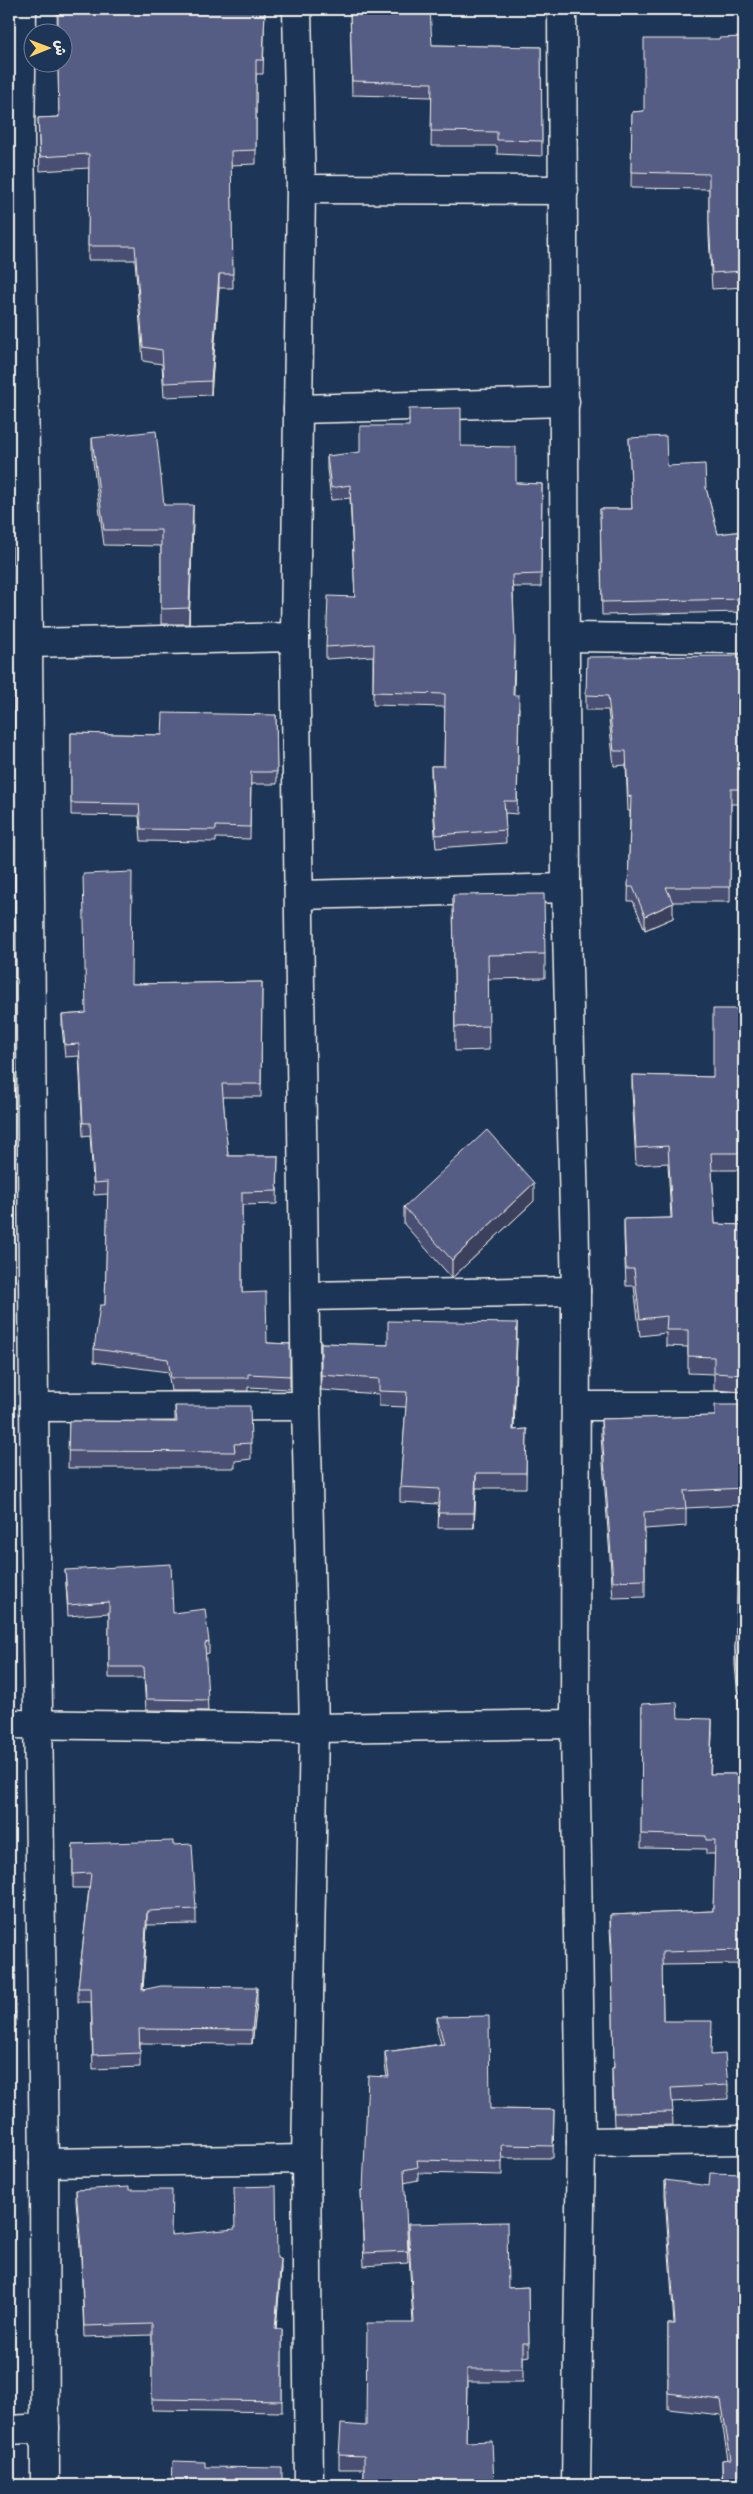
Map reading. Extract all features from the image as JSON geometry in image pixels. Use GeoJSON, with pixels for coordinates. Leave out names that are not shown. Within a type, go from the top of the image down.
{"type":"FeatureCollection","features":[{"type":"Feature","properties":{"kind":"street"},"geometry":{"type":"LineString","coordinates":[[22,9],[14,138],[17,400],[28,643],[19,919],[34,1407],[44,2163],[45,2485]]}},
{"type":"Feature","properties":{"kind":"street"},"geometry":{"type":"LineString","coordinates":[[297,9],[301,189],[295,638],[306,1296],[306,1406],[314,1728],[306,2159],[309,2485]]}},
{"type":"Feature","properties":{"kind":"street"},"geometry":{"type":"LineString","coordinates":[[562,9],[566,888],[576,1291],[575,1724],[581,2142],[576,2485]]}},
{"type":"Feature","properties":{"kind":"street"},"geometry":{"type":"LineString","coordinates":[[301,189],[564,190]]}},
{"type":"Feature","properties":{"kind":"street"},"geometry":{"type":"LineString","coordinates":[[298,409],[565,402]]}},
{"type":"Feature","properties":{"kind":"street"},"geometry":{"type":"LineString","coordinates":[[566,637],[744,639]]}},
{"type":"Feature","properties":{"kind":"street"},"geometry":{"type":"LineString","coordinates":[[28,643],[295,638]]}},
{"type":"Feature","properties":{"kind":"street"},"geometry":{"type":"LineString","coordinates":[[300,895],[566,888]]}},
{"type":"Feature","properties":{"kind":"street"},"geometry":{"type":"LineString","coordinates":[[306,1296],[576,1291]]}},
{"type":"Feature","properties":{"kind":"street"},"geometry":{"type":"LineString","coordinates":[[34,1407],[306,1406]]}},
{"type":"Feature","properties":{"kind":"street"},"geometry":{"type":"LineString","coordinates":[[576,1406],[744,1406]]}},
{"type":"Feature","properties":{"kind":"street"},"geometry":{"type":"LineString","coordinates":[[9,1724],[314,1728],[575,1724]]}},
{"type":"Feature","properties":{"kind":"street"},"geometry":{"type":"LineString","coordinates":[[581,2142],[744,2140]]}},
{"type":"Feature","properties":{"kind":"street"},"geometry":{"type":"LineString","coordinates":[[44,2163],[306,2159]]}},
{"type":"Feature","properties":{"kind":"street"},"geometry":{"type":"LineString","coordinates":[[9,2430],[45,2428]]}},
{"type":"Feature","properties":{"kind":"building"},"geometry":{"type":"Polygon","coordinates":[[[58,9],[265,9],[263,60],[256,60],[256,150],[231,151],[233,274],[219,274],[211,381],[164,383],[162,350],[143,347],[135,246],[88,246],[89,154],[40,157],[38,118],[59,117],[58,72],[72,72],[72,22],[58,22],[58,9]]]}},
{"type":"Feature","properties":{"kind":"building"},"geometry":{"type":"Polygon","coordinates":[[[350,9],[430,9],[432,45],[541,47],[542,141],[497,140],[497,132],[431,131],[432,83],[352,81],[350,9]]]}},
{"type":"Feature","properties":{"kind":"building"},"geometry":{"type":"Polygon","coordinates":[[[744,37],[744,271],[712,273],[709,174],[631,172],[632,112],[644,111],[644,39],[744,37]]]}},
{"type":"Feature","properties":{"kind":"building"},"geometry":{"type":"Polygon","coordinates":[[[744,394],[744,437],[742,395],[744,394]]]}},
{"type":"Feature","properties":{"kind":"building"},"geometry":{"type":"Polygon","coordinates":[[[461,408],[461,446],[516,447],[516,483],[542,484],[541,574],[512,575],[515,640],[513,695],[519,695],[517,801],[504,801],[506,830],[436,835],[431,766],[444,766],[445,694],[373,692],[374,644],[326,647],[328,596],[355,597],[350,485],[331,488],[327,456],[360,452],[360,426],[409,426],[409,409],[461,408]]]}},
{"type":"Feature","properties":{"kind":"building"},"geometry":{"type":"Polygon","coordinates":[[[156,431],[164,505],[193,505],[189,608],[161,609],[161,530],[104,530],[92,438],[156,431]]]}},
{"type":"Feature","properties":{"kind":"building"},"geometry":{"type":"Polygon","coordinates":[[[666,436],[667,466],[705,464],[706,488],[718,534],[744,531],[744,599],[602,602],[600,509],[632,509],[629,438],[666,436]]]}},
{"type":"Feature","properties":{"kind":"building"},"geometry":{"type":"Polygon","coordinates":[[[744,656],[744,789],[731,789],[730,887],[666,887],[673,903],[645,916],[633,887],[628,887],[631,796],[628,797],[626,751],[614,751],[608,696],[586,695],[587,657],[744,656]]]}},
{"type":"Feature","properties":{"kind":"building"},"geometry":{"type":"Polygon","coordinates":[[[163,713],[276,715],[277,772],[251,772],[250,827],[216,826],[216,830],[141,829],[139,804],[71,803],[71,733],[162,735],[163,713]]]}},
{"type":"Feature","properties":{"kind":"building"},"geometry":{"type":"Polygon","coordinates":[[[132,872],[131,984],[262,982],[261,1084],[222,1084],[228,1156],[278,1156],[277,1191],[242,1192],[242,1293],[266,1292],[267,1343],[290,1344],[290,1376],[248,1374],[248,1378],[171,1378],[168,1359],[94,1349],[100,1305],[105,1305],[108,1182],[94,1183],[90,1123],[83,1123],[79,1044],[65,1045],[62,1015],[86,1013],[83,874],[132,872]]]}},
{"type":"Feature","properties":{"kind":"building"},"geometry":{"type":"Polygon","coordinates":[[[544,894],[545,954],[488,955],[489,1026],[455,1027],[453,895],[544,894]]]}},
{"type":"Feature","properties":{"kind":"building"},"geometry":{"type":"Polygon","coordinates":[[[713,1009],[744,1009],[744,1153],[711,1153],[715,1224],[744,1225],[744,1375],[714,1373],[714,1357],[688,1356],[688,1330],[666,1330],[667,1316],[640,1319],[634,1269],[626,1269],[624,1219],[672,1218],[668,1146],[636,1148],[632,1075],[713,1077],[713,1009]]]}},
{"type":"Feature","properties":{"kind":"building"},"geometry":{"type":"Polygon","coordinates":[[[487,1130],[534,1183],[452,1260],[404,1207],[487,1130]]]}},
{"type":"Feature","properties":{"kind":"building"},"geometry":{"type":"Polygon","coordinates":[[[388,1321],[517,1323],[513,1430],[527,1429],[526,1473],[476,1473],[474,1513],[438,1513],[440,1489],[400,1487],[407,1392],[379,1391],[379,1379],[321,1375],[321,1343],[388,1345],[388,1321]]]}},
{"type":"Feature","properties":{"kind":"building"},"geometry":{"type":"Polygon","coordinates":[[[715,1405],[744,1405],[744,1488],[684,1491],[686,1509],[644,1512],[645,1580],[613,1581],[601,1419],[715,1416],[715,1405]]]}},
{"type":"Feature","properties":{"kind":"building"},"geometry":{"type":"Polygon","coordinates":[[[175,1406],[250,1406],[251,1443],[234,1444],[235,1452],[68,1451],[69,1421],[177,1422],[175,1406]]]}},
{"type":"Feature","properties":{"kind":"building"},"geometry":{"type":"Polygon","coordinates":[[[738,1557],[744,1557],[744,1692],[739,1693],[735,1648],[738,1557]]]}},
{"type":"Feature","properties":{"kind":"building"},"geometry":{"type":"Polygon","coordinates":[[[171,1564],[173,1613],[205,1609],[209,1642],[205,1643],[208,1700],[146,1699],[144,1667],[109,1667],[109,1602],[68,1605],[65,1570],[171,1564]]]}},
{"type":"Feature","properties":{"kind":"building"},"geometry":{"type":"Polygon","coordinates":[[[677,1702],[678,1718],[712,1719],[710,1774],[744,1774],[744,1977],[743,1950],[662,1952],[663,2021],[712,2021],[711,2055],[725,2054],[728,2085],[671,2088],[673,2112],[614,2113],[610,1915],[713,1911],[715,1840],[706,1840],[706,1836],[641,1834],[642,1704],[677,1702]]]}},
{"type":"Feature","properties":{"kind":"building"},"geometry":{"type":"Polygon","coordinates":[[[173,1841],[173,1845],[192,1844],[196,1909],[147,1911],[142,1990],[161,1986],[257,1987],[252,2030],[139,2029],[140,2053],[93,2055],[91,1988],[78,1988],[91,1873],[73,1874],[73,1844],[173,1841]]]}},
{"type":"Feature","properties":{"kind":"building"},"geometry":{"type":"Polygon","coordinates":[[[9,1976],[15,1976],[16,2013],[9,2014],[9,1976]]]}},
{"type":"Feature","properties":{"kind":"building"},"geometry":{"type":"Polygon","coordinates":[[[489,2016],[490,2109],[554,2110],[553,2146],[501,2145],[502,2162],[417,2160],[418,2167],[404,2170],[408,2251],[364,2253],[361,2190],[363,2190],[368,2076],[389,2077],[385,2052],[444,2044],[437,2017],[489,2016]]]}},
{"type":"Feature","properties":{"kind":"building"},"geometry":{"type":"Polygon","coordinates":[[[710,2173],[744,2174],[744,2485],[723,2485],[722,2460],[731,2459],[721,2400],[668,2393],[668,2324],[675,2324],[665,2180],[709,2186],[710,2173]]]}},
{"type":"Feature","properties":{"kind":"building"},"geometry":{"type":"Polygon","coordinates":[[[276,2186],[277,2258],[281,2259],[275,2329],[282,2329],[282,2401],[152,2399],[152,2324],[84,2326],[81,2248],[76,2190],[129,2187],[129,2190],[172,2190],[171,2235],[235,2229],[234,2187],[276,2186]]]}},
{"type":"Feature","properties":{"kind":"building"},"geometry":{"type":"Polygon","coordinates":[[[507,2222],[508,2288],[528,2287],[529,2343],[523,2343],[523,2369],[467,2369],[466,2442],[492,2441],[494,2485],[364,2484],[364,2456],[339,2455],[341,2424],[366,2426],[367,2323],[414,2323],[408,2224],[507,2222]]]}},
{"type":"Feature","properties":{"kind":"building"},"geometry":{"type":"Polygon","coordinates":[[[173,2461],[205,2462],[205,2467],[282,2468],[282,2485],[172,2485],[173,2461]]]}}]}
